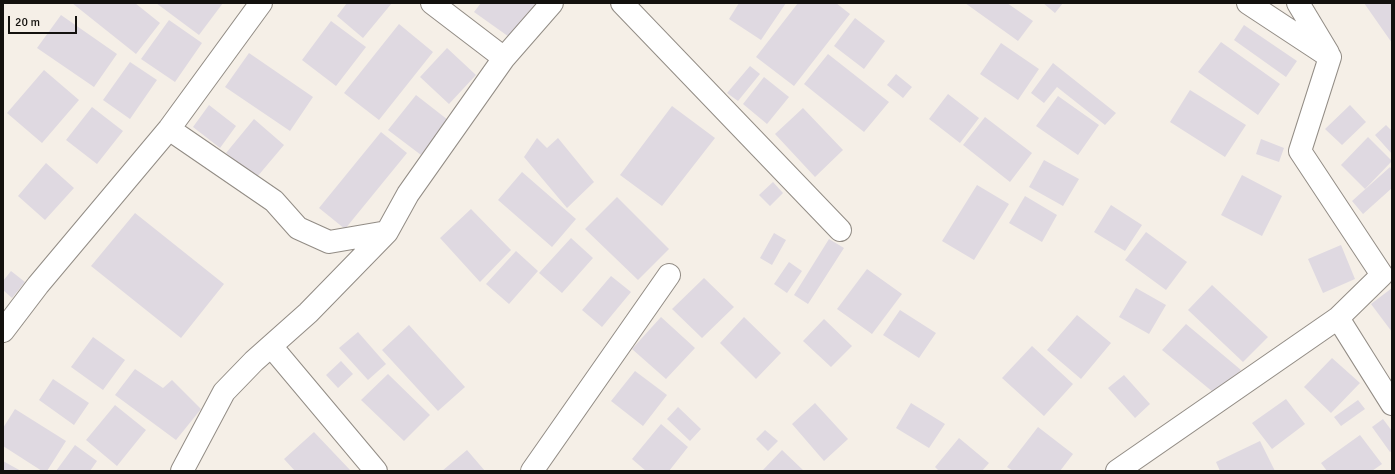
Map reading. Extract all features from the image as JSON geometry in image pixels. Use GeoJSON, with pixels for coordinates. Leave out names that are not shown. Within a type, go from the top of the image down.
{"type":"FeatureCollection","features":[{"type":"Feature","properties":{"kind":"street"},"geometry":{"type":"LineString","coordinates":[[3,331],[38,285],[168,129],[261,3]]}},
{"type":"Feature","properties":{"kind":"street"},"geometry":{"type":"LineString","coordinates":[[432,3],[504,58]]}},
{"type":"Feature","properties":{"kind":"street"},"geometry":{"type":"LineString","coordinates":[[182,471],[224,392],[254,361],[308,313],[387,232],[408,194],[504,58],[552,3]]}},
{"type":"Feature","properties":{"kind":"street"},"geometry":{"type":"LineString","coordinates":[[622,3],[840,230]]}},
{"type":"Feature","properties":{"kind":"street"},"geometry":{"type":"LineString","coordinates":[[1248,3],[1330,57]]}},
{"type":"Feature","properties":{"kind":"street"},"geometry":{"type":"LineString","coordinates":[[1117,471],[1338,318],[1382,275],[1300,151],[1330,57],[1298,3]]}},
{"type":"Feature","properties":{"kind":"street"},"geometry":{"type":"LineString","coordinates":[[168,129],[274,201],[298,228],[329,242],[387,232]]}},
{"type":"Feature","properties":{"kind":"street"},"geometry":{"type":"LineString","coordinates":[[532,471],[669,275]]}},
{"type":"Feature","properties":{"kind":"street"},"geometry":{"type":"LineString","coordinates":[[1338,318],[1392,404]]}},
{"type":"Feature","properties":{"kind":"street"},"geometry":{"type":"LineString","coordinates":[[271,346],[376,471]]}},
{"type":"Feature","properties":{"kind":"building"},"geometry":{"type":"Polygon","coordinates":[[[72,3],[135,3],[160,23],[136,54],[72,3]]]}},
{"type":"Feature","properties":{"kind":"building"},"geometry":{"type":"Polygon","coordinates":[[[156,3],[223,3],[199,35],[156,3]]]}},
{"type":"Feature","properties":{"kind":"building"},"geometry":{"type":"Polygon","coordinates":[[[347,3],[392,3],[363,38],[337,16],[347,3]]]}},
{"type":"Feature","properties":{"kind":"building"},"geometry":{"type":"Polygon","coordinates":[[[481,3],[538,3],[512,39],[474,12],[481,3]]]}},
{"type":"Feature","properties":{"kind":"building"},"geometry":{"type":"Polygon","coordinates":[[[739,3],[786,3],[761,40],[729,19],[739,3]]]}},
{"type":"Feature","properties":{"kind":"building"},"geometry":{"type":"Polygon","coordinates":[[[798,3],[836,3],[850,14],[794,86],[756,57],[798,3]]]}},
{"type":"Feature","properties":{"kind":"building"},"geometry":{"type":"Polygon","coordinates":[[[965,3],[1007,3],[1033,21],[1018,41],[965,3]]]}},
{"type":"Feature","properties":{"kind":"building"},"geometry":{"type":"Polygon","coordinates":[[[1043,3],[1063,3],[1055,13],[1043,3]]]}},
{"type":"Feature","properties":{"kind":"building"},"geometry":{"type":"Polygon","coordinates":[[[1364,3],[1392,3],[1392,43],[1364,3]]]}},
{"type":"Feature","properties":{"kind":"building"},"geometry":{"type":"Polygon","coordinates":[[[61,15],[117,54],[94,87],[37,48],[61,15]]]}},
{"type":"Feature","properties":{"kind":"building"},"geometry":{"type":"Polygon","coordinates":[[[855,18],[885,41],[864,69],[834,46],[855,18]]]}},
{"type":"Feature","properties":{"kind":"building"},"geometry":{"type":"Polygon","coordinates":[[[169,20],[202,43],[175,82],[141,59],[169,20]]]}},
{"type":"Feature","properties":{"kind":"building"},"geometry":{"type":"Polygon","coordinates":[[[331,21],[366,47],[336,86],[302,60],[331,21]]]}},
{"type":"Feature","properties":{"kind":"building"},"geometry":{"type":"Polygon","coordinates":[[[399,24],[433,52],[379,120],[344,93],[399,24]]]}},
{"type":"Feature","properties":{"kind":"building"},"geometry":{"type":"Polygon","coordinates":[[[1244,25],[1297,61],[1286,77],[1234,40],[1244,25]]]}},
{"type":"Feature","properties":{"kind":"building"},"geometry":{"type":"Polygon","coordinates":[[[1221,42],[1280,84],[1258,115],[1198,72],[1221,42]]]}},
{"type":"Feature","properties":{"kind":"building"},"geometry":{"type":"Polygon","coordinates":[[[1001,43],[1039,69],[1018,100],[980,74],[1001,43]]]}},
{"type":"Feature","properties":{"kind":"building"},"geometry":{"type":"Polygon","coordinates":[[[447,48],[476,75],[449,104],[420,77],[447,48]]]}},
{"type":"Feature","properties":{"kind":"building"},"geometry":{"type":"Polygon","coordinates":[[[249,53],[313,97],[290,131],[225,87],[249,53]]]}},
{"type":"Feature","properties":{"kind":"building"},"geometry":{"type":"Polygon","coordinates":[[[828,54],[889,102],[864,132],[804,84],[828,54]]]}},
{"type":"Feature","properties":{"kind":"building"},"geometry":{"type":"Polygon","coordinates":[[[130,62],[157,80],[130,119],[103,100],[130,62]]]}},
{"type":"Feature","properties":{"kind":"building"},"geometry":{"type":"Polygon","coordinates":[[[1053,63],[1116,113],[1105,125],[1057,87],[1044,103],[1031,93],[1053,63]]]}},
{"type":"Feature","properties":{"kind":"building"},"geometry":{"type":"Polygon","coordinates":[[[750,66],[760,74],[738,101],[727,93],[750,66]]]}},
{"type":"Feature","properties":{"kind":"building"},"geometry":{"type":"Polygon","coordinates":[[[44,70],[79,100],[42,143],[7,113],[44,70]]]}},
{"type":"Feature","properties":{"kind":"building"},"geometry":{"type":"Polygon","coordinates":[[[896,74],[912,87],[903,98],[887,85],[896,74]]]}},
{"type":"Feature","properties":{"kind":"building"},"geometry":{"type":"Polygon","coordinates":[[[764,77],[789,97],[767,124],[743,104],[764,77]]]}},
{"type":"Feature","properties":{"kind":"building"},"geometry":{"type":"Polygon","coordinates":[[[1190,90],[1246,125],[1225,157],[1170,122],[1190,90]]]}},
{"type":"Feature","properties":{"kind":"building"},"geometry":{"type":"Polygon","coordinates":[[[948,94],[979,118],[960,143],[929,119],[948,94]]]}},
{"type":"Feature","properties":{"kind":"building"},"geometry":{"type":"Polygon","coordinates":[[[416,95],[448,120],[421,155],[388,130],[416,95]]]}},
{"type":"Feature","properties":{"kind":"building"},"geometry":{"type":"Polygon","coordinates":[[[1058,96],[1099,125],[1078,155],[1036,126],[1058,96]]]}},
{"type":"Feature","properties":{"kind":"building"},"geometry":{"type":"Polygon","coordinates":[[[209,105],[236,126],[220,148],[193,127],[209,105]]]}},
{"type":"Feature","properties":{"kind":"building"},"geometry":{"type":"Polygon","coordinates":[[[1350,105],[1366,122],[1342,145],[1325,129],[1350,105]]]}},
{"type":"Feature","properties":{"kind":"building"},"geometry":{"type":"Polygon","coordinates":[[[672,106],[715,138],[662,206],[620,175],[672,106]]]}},
{"type":"Feature","properties":{"kind":"building"},"geometry":{"type":"Polygon","coordinates":[[[92,107],[123,131],[97,164],[66,140],[92,107]]]}},
{"type":"Feature","properties":{"kind":"building"},"geometry":{"type":"Polygon","coordinates":[[[803,108],[843,150],[815,177],[775,134],[803,108]]]}},
{"type":"Feature","properties":{"kind":"building"},"geometry":{"type":"Polygon","coordinates":[[[985,117],[1032,153],[1010,182],[963,145],[985,117]]]}},
{"type":"Feature","properties":{"kind":"building"},"geometry":{"type":"Polygon","coordinates":[[[254,119],[284,145],[257,177],[226,153],[254,119]]]}},
{"type":"Feature","properties":{"kind":"building"},"geometry":{"type":"Polygon","coordinates":[[[1386,125],[1392,131],[1392,154],[1375,135],[1386,125]]]}},
{"type":"Feature","properties":{"kind":"building"},"geometry":{"type":"Polygon","coordinates":[[[381,132],[407,153],[345,229],[319,208],[381,132]]]}},
{"type":"Feature","properties":{"kind":"building"},"geometry":{"type":"Polygon","coordinates":[[[1368,137],[1392,161],[1365,189],[1341,165],[1368,137]]]}},
{"type":"Feature","properties":{"kind":"building"},"geometry":{"type":"Polygon","coordinates":[[[537,138],[547,148],[558,138],[594,182],[567,208],[524,157],[537,138]]]}},
{"type":"Feature","properties":{"kind":"building"},"geometry":{"type":"Polygon","coordinates":[[[1261,139],[1284,148],[1279,162],[1256,154],[1261,139]]]}},
{"type":"Feature","properties":{"kind":"building"},"geometry":{"type":"Polygon","coordinates":[[[1044,160],[1079,179],[1063,206],[1029,187],[1044,160]]]}},
{"type":"Feature","properties":{"kind":"building"},"geometry":{"type":"Polygon","coordinates":[[[46,163],[74,188],[45,220],[18,196],[46,163]]]}},
{"type":"Feature","properties":{"kind":"building"},"geometry":{"type":"Polygon","coordinates":[[[1390,167],[1392,170],[1392,188],[1363,214],[1352,201],[1390,167]]]}},
{"type":"Feature","properties":{"kind":"building"},"geometry":{"type":"Polygon","coordinates":[[[522,172],[576,219],[552,247],[498,200],[522,172]]]}},
{"type":"Feature","properties":{"kind":"building"},"geometry":{"type":"Polygon","coordinates":[[[1242,175],[1282,196],[1262,236],[1221,215],[1242,175]]]}},
{"type":"Feature","properties":{"kind":"building"},"geometry":{"type":"Polygon","coordinates":[[[773,182],[783,193],[770,206],[759,195],[773,182]]]}},
{"type":"Feature","properties":{"kind":"building"},"geometry":{"type":"Polygon","coordinates":[[[977,185],[1009,204],[974,260],[942,241],[977,185]]]}},
{"type":"Feature","properties":{"kind":"building"},"geometry":{"type":"Polygon","coordinates":[[[1025,196],[1057,215],[1042,242],[1009,223],[1025,196]]]}},
{"type":"Feature","properties":{"kind":"building"},"geometry":{"type":"Polygon","coordinates":[[[617,197],[669,249],[638,280],[585,229],[617,197]]]}},
{"type":"Feature","properties":{"kind":"building"},"geometry":{"type":"Polygon","coordinates":[[[1111,205],[1142,225],[1125,251],[1094,232],[1111,205]]]}},
{"type":"Feature","properties":{"kind":"building"},"geometry":{"type":"Polygon","coordinates":[[[471,209],[511,250],[480,282],[440,238],[471,209]]]}},
{"type":"Feature","properties":{"kind":"building"},"geometry":{"type":"Polygon","coordinates":[[[135,213],[224,284],[181,338],[91,266],[135,213]]]}},
{"type":"Feature","properties":{"kind":"building"},"geometry":{"type":"Polygon","coordinates":[[[1146,232],[1187,262],[1166,290],[1125,260],[1146,232]]]}},
{"type":"Feature","properties":{"kind":"building"},"geometry":{"type":"Polygon","coordinates":[[[774,233],[786,240],[772,265],[760,258],[774,233]]]}},
{"type":"Feature","properties":{"kind":"building"},"geometry":{"type":"Polygon","coordinates":[[[571,238],[593,258],[562,293],[539,273],[571,238]]]}},
{"type":"Feature","properties":{"kind":"building"},"geometry":{"type":"Polygon","coordinates":[[[829,239],[844,248],[808,304],[794,295],[829,239]]]}},
{"type":"Feature","properties":{"kind":"building"},"geometry":{"type":"Polygon","coordinates":[[[1341,245],[1355,279],[1323,293],[1308,259],[1341,245]]]}},
{"type":"Feature","properties":{"kind":"building"},"geometry":{"type":"Polygon","coordinates":[[[516,251],[538,271],[509,304],[486,284],[516,251]]]}},
{"type":"Feature","properties":{"kind":"building"},"geometry":{"type":"Polygon","coordinates":[[[789,262],[802,271],[787,293],[774,284],[789,262]]]}},
{"type":"Feature","properties":{"kind":"building"},"geometry":{"type":"Polygon","coordinates":[[[867,269],[902,294],[872,334],[837,309],[867,269]]]}},
{"type":"Feature","properties":{"kind":"building"},"geometry":{"type":"Polygon","coordinates":[[[11,271],[25,282],[12,298],[3,290],[3,281],[11,271]]]}},
{"type":"Feature","properties":{"kind":"building"},"geometry":{"type":"Polygon","coordinates":[[[611,276],[631,292],[602,327],[582,310],[611,276]]]}},
{"type":"Feature","properties":{"kind":"building"},"geometry":{"type":"Polygon","coordinates":[[[704,278],[734,307],[702,338],[672,309],[704,278]]]}},
{"type":"Feature","properties":{"kind":"building"},"geometry":{"type":"Polygon","coordinates":[[[1212,285],[1268,337],[1243,362],[1188,310],[1212,285]]]}},
{"type":"Feature","properties":{"kind":"building"},"geometry":{"type":"Polygon","coordinates":[[[1136,288],[1166,305],[1149,334],[1119,317],[1136,288]]]}},
{"type":"Feature","properties":{"kind":"building"},"geometry":{"type":"Polygon","coordinates":[[[1392,288],[1392,332],[1371,304],[1392,288]]]}},
{"type":"Feature","properties":{"kind":"building"},"geometry":{"type":"Polygon","coordinates":[[[900,310],[936,333],[919,358],[883,335],[900,310]]]}},
{"type":"Feature","properties":{"kind":"building"},"geometry":{"type":"Polygon","coordinates":[[[1077,315],[1111,343],[1081,379],[1047,350],[1077,315]]]}},
{"type":"Feature","properties":{"kind":"building"},"geometry":{"type":"Polygon","coordinates":[[[661,317],[695,348],[666,379],[632,349],[661,317]]]}},
{"type":"Feature","properties":{"kind":"building"},"geometry":{"type":"Polygon","coordinates":[[[744,317],[781,353],[756,379],[720,343],[744,317]]]}},
{"type":"Feature","properties":{"kind":"building"},"geometry":{"type":"Polygon","coordinates":[[[824,319],[852,346],[831,367],[803,341],[824,319]]]}},
{"type":"Feature","properties":{"kind":"building"},"geometry":{"type":"Polygon","coordinates":[[[1186,324],[1241,370],[1219,397],[1162,350],[1186,324]]]}},
{"type":"Feature","properties":{"kind":"building"},"geometry":{"type":"Polygon","coordinates":[[[409,325],[465,387],[438,411],[382,350],[409,325]]]}},
{"type":"Feature","properties":{"kind":"building"},"geometry":{"type":"Polygon","coordinates":[[[358,332],[386,364],[368,380],[339,348],[358,332]]]}},
{"type":"Feature","properties":{"kind":"building"},"geometry":{"type":"Polygon","coordinates":[[[93,337],[125,360],[103,390],[71,367],[93,337]]]}},
{"type":"Feature","properties":{"kind":"building"},"geometry":{"type":"Polygon","coordinates":[[[1032,346],[1073,384],[1044,416],[1002,378],[1032,346]]]}},
{"type":"Feature","properties":{"kind":"building"},"geometry":{"type":"Polygon","coordinates":[[[1332,358],[1360,383],[1331,413],[1304,387],[1332,358]]]}},
{"type":"Feature","properties":{"kind":"building"},"geometry":{"type":"Polygon","coordinates":[[[341,361],[353,374],[338,388],[326,375],[341,361]]]}},
{"type":"Feature","properties":{"kind":"building"},"geometry":{"type":"Polygon","coordinates":[[[135,369],[163,388],[172,380],[201,409],[176,440],[115,395],[135,369]]]}},
{"type":"Feature","properties":{"kind":"building"},"geometry":{"type":"Polygon","coordinates":[[[635,371],[667,395],[643,426],[611,401],[635,371]]]}},
{"type":"Feature","properties":{"kind":"building"},"geometry":{"type":"Polygon","coordinates":[[[388,374],[430,415],[404,441],[361,400],[388,374]]]}},
{"type":"Feature","properties":{"kind":"building"},"geometry":{"type":"Polygon","coordinates":[[[1124,375],[1150,404],[1135,418],[1108,388],[1124,375]]]}},
{"type":"Feature","properties":{"kind":"building"},"geometry":{"type":"Polygon","coordinates":[[[53,379],[89,403],[74,425],[39,400],[53,379]]]}},
{"type":"Feature","properties":{"kind":"building"},"geometry":{"type":"Polygon","coordinates":[[[1286,399],[1305,424],[1272,449],[1252,423],[1286,399]]]}},
{"type":"Feature","properties":{"kind":"building"},"geometry":{"type":"Polygon","coordinates":[[[1358,400],[1365,409],[1341,426],[1334,417],[1358,400]]]}},
{"type":"Feature","properties":{"kind":"building"},"geometry":{"type":"Polygon","coordinates":[[[815,403],[848,439],[824,461],[792,424],[815,403]]]}},
{"type":"Feature","properties":{"kind":"building"},"geometry":{"type":"Polygon","coordinates":[[[911,403],[945,424],[929,448],[896,428],[911,403]]]}},
{"type":"Feature","properties":{"kind":"building"},"geometry":{"type":"Polygon","coordinates":[[[115,405],[146,430],[117,466],[86,440],[115,405]]]}},
{"type":"Feature","properties":{"kind":"building"},"geometry":{"type":"Polygon","coordinates":[[[678,407],[701,429],[690,441],[667,419],[678,407]]]}},
{"type":"Feature","properties":{"kind":"building"},"geometry":{"type":"Polygon","coordinates":[[[15,409],[66,441],[47,471],[42,471],[3,446],[3,428],[15,409]]]}},
{"type":"Feature","properties":{"kind":"building"},"geometry":{"type":"Polygon","coordinates":[[[1383,419],[1392,431],[1392,451],[1390,452],[1372,427],[1383,419]]]}},
{"type":"Feature","properties":{"kind":"building"},"geometry":{"type":"Polygon","coordinates":[[[661,424],[688,447],[669,471],[646,471],[632,459],[661,424]]]}},
{"type":"Feature","properties":{"kind":"building"},"geometry":{"type":"Polygon","coordinates":[[[1038,427],[1073,454],[1060,471],[1013,471],[1007,467],[1038,427]]]}},
{"type":"Feature","properties":{"kind":"building"},"geometry":{"type":"Polygon","coordinates":[[[765,430],[778,441],[768,451],[756,439],[765,430]]]}},
{"type":"Feature","properties":{"kind":"building"},"geometry":{"type":"Polygon","coordinates":[[[314,432],[351,471],[295,471],[284,459],[314,432]]]}},
{"type":"Feature","properties":{"kind":"building"},"geometry":{"type":"Polygon","coordinates":[[[1360,435],[1382,464],[1372,471],[1327,471],[1321,463],[1360,435]]]}},
{"type":"Feature","properties":{"kind":"building"},"geometry":{"type":"Polygon","coordinates":[[[959,438],[989,463],[982,471],[939,471],[935,467],[959,438]]]}},
{"type":"Feature","properties":{"kind":"building"},"geometry":{"type":"Polygon","coordinates":[[[1260,441],[1275,471],[1220,471],[1216,462],[1260,441]]]}},
{"type":"Feature","properties":{"kind":"building"},"geometry":{"type":"Polygon","coordinates":[[[75,445],[97,461],[90,471],[56,471],[75,445]]]}},
{"type":"Feature","properties":{"kind":"building"},"geometry":{"type":"Polygon","coordinates":[[[467,450],[485,471],[442,471],[467,450]]]}},
{"type":"Feature","properties":{"kind":"building"},"geometry":{"type":"Polygon","coordinates":[[[782,450],[804,471],[762,471],[782,450]]]}},
{"type":"Feature","properties":{"kind":"building"},"geometry":{"type":"Polygon","coordinates":[[[3,461],[21,471],[3,471],[3,461]]]}}]}
